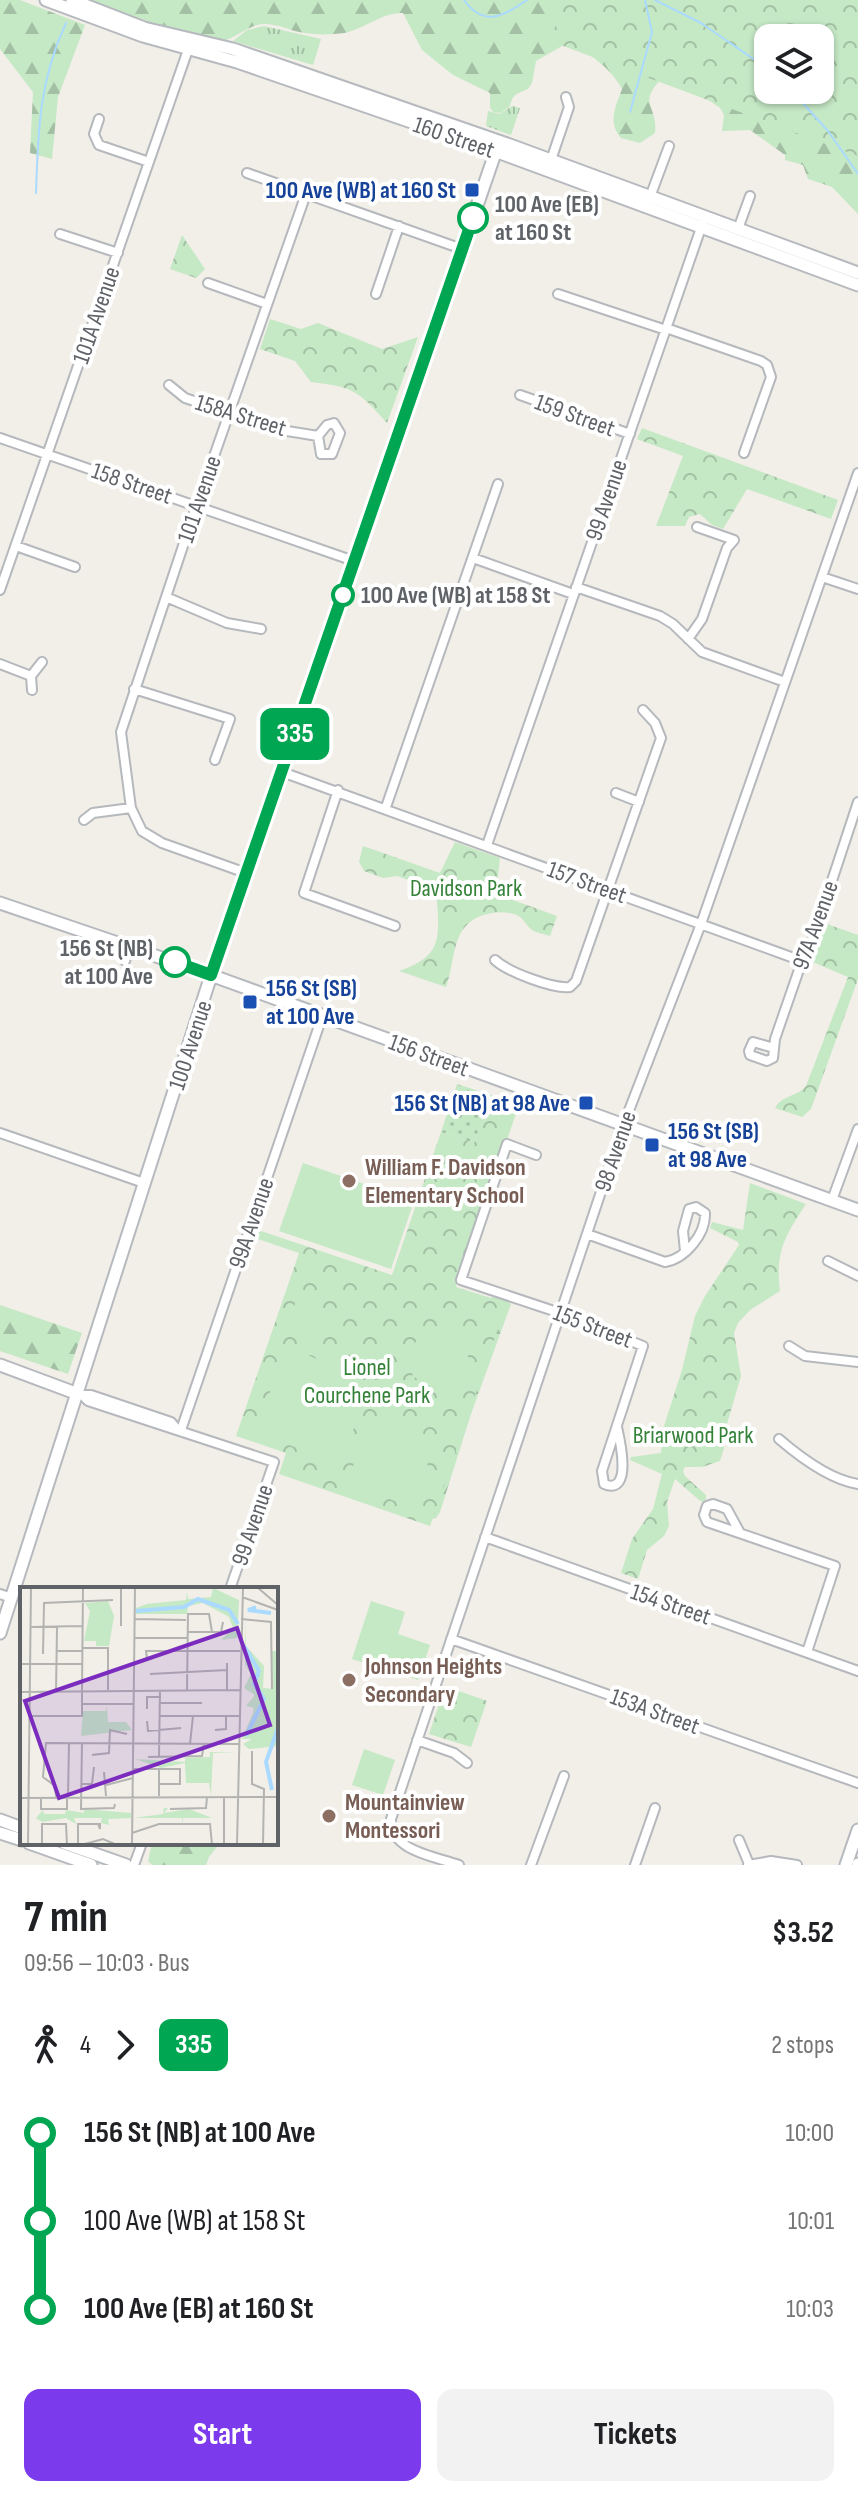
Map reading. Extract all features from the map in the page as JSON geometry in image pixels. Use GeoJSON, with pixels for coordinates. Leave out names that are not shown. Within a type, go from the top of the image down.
{"type":"FeatureCollection","features":[{"type":"Feature","properties":{"kind":"main road","name":"160 Street"},"geometry":{"type":"LineString","coordinates":[[46,0],[143,36],[190,45]]}},
{"type":"Feature","properties":{"kind":"main road","name":"160 Street"},"geometry":{"type":"LineString","coordinates":[[72,0],[237,62],[497,147],[703,222],[858,285]]}},
{"type":"Feature","properties":{"kind":"main road","name":"160 Street"},"geometry":{"type":"LineString","coordinates":[[497,147],[551,160],[650,197],[703,222],[738,229],[858,273]]}},
{"type":"Feature","properties":{"kind":"main road","name":"100 Avenue"},"geometry":{"type":"LineString","coordinates":[[0,1633],[6,1596],[81,1395],[144,1183],[211,975],[497,147]]}},
{"type":"Feature","properties":{"kind":"main road","name":"156 Street"},"geometry":{"type":"LineString","coordinates":[[0,903],[130,946],[858,1210]]}},
{"type":"Feature","properties":{"kind":"main road"},"geometry":{"type":"LineString","coordinates":[[0,1365],[81,1395]]}},
{"type":"Feature","properties":{"kind":"main road"},"geometry":{"type":"LineString","coordinates":[[0,1820],[20,1827]]}},
{"type":"Feature","properties":{"kind":"main road"},"geometry":{"type":"LineString","coordinates":[[846,1865],[858,1830]]}},
{"type":"Feature","properties":{"kind":"main road"},"geometry":{"type":"LineString","coordinates":[[0,1833],[20,1839]]}},
{"type":"Feature","properties":{"kind":"main road"},"geometry":{"type":"LineString","coordinates":[[35,1845],[91,1865]]}},
{"type":"Feature","properties":{"kind":"main road"},"geometry":{"type":"LineString","coordinates":[[70,1845],[126,1865]]}},
{"type":"Feature","properties":{"kind":"street","name":"101A Avenue"},"geometry":{"type":"LineString","coordinates":[[0,590],[190,45]]}},
{"type":"Feature","properties":{"kind":"street"},"geometry":{"type":"LineString","coordinates":[[551,160],[569,107],[566,97]]}},
{"type":"Feature","properties":{"kind":"street"},"geometry":{"type":"LineString","coordinates":[[99,119],[94,134],[99,145],[149,162]]}},
{"type":"Feature","properties":{"kind":"street"},"geometry":{"type":"LineString","coordinates":[[650,197],[669,146]]}},
{"type":"Feature","properties":{"kind":"street"},"geometry":{"type":"LineString","coordinates":[[247,173],[462,249]]}},
{"type":"Feature","properties":{"kind":"street","name":"101 Avenue"},"geometry":{"type":"LineString","coordinates":[[131,808],[121,732],[306,194]]}},
{"type":"Feature","properties":{"kind":"street"},"geometry":{"type":"LineString","coordinates":[[738,229],[750,196]]}},
{"type":"Feature","properties":{"kind":"street","name":"99 Avenue"},"geometry":{"type":"LineString","coordinates":[[487,845],[511,785],[703,222]]}},
{"type":"Feature","properties":{"kind":"street"},"geometry":{"type":"LineString","coordinates":[[376,294],[399,226]]}},
{"type":"Feature","properties":{"kind":"street"},"geometry":{"type":"LineString","coordinates":[[60,234],[118,253]]}},
{"type":"Feature","properties":{"kind":"street"},"geometry":{"type":"LineString","coordinates":[[208,283],[267,304]]}},
{"type":"Feature","properties":{"kind":"street"},"geometry":{"type":"LineString","coordinates":[[558,294],[767,365],[771,377],[744,453]]}},
{"type":"Feature","properties":{"kind":"street","name":"158A Street"},"geometry":{"type":"LineString","coordinates":[[169,385],[185,398],[281,430],[318,436]]}},
{"type":"Feature","properties":{"kind":"street","name":"159 Street"},"geometry":{"type":"LineString","coordinates":[[520,395],[630,434]]}},
{"type":"Feature","properties":{"kind":"street","name":"158 Street"},"geometry":{"type":"LineString","coordinates":[[0,438],[354,561]]}},
{"type":"Feature","properties":{"kind":"street","name":"98 Avenue"},"geometry":{"type":"LineString","coordinates":[[459,1865],[407,1847],[392,1833],[391,1819],[623,1126],[701,924],[858,473]]}},
{"type":"Feature","properties":{"kind":"street"},"geometry":{"type":"LineString","coordinates":[[386,807],[498,484]]}},
{"type":"Feature","properties":{"kind":"street"},"geometry":{"type":"LineString","coordinates":[[688,639],[702,619],[727,548],[734,540],[697,527]]}},
{"type":"Feature","properties":{"kind":"street"},"geometry":{"type":"LineString","coordinates":[[16,546],[75,567]]}},
{"type":"Feature","properties":{"kind":"street"},"geometry":{"type":"LineString","coordinates":[[473,558],[665,618],[709,655],[785,682]]}},
{"type":"Feature","properties":{"kind":"street"},"geometry":{"type":"LineString","coordinates":[[822,577],[858,589]]}},
{"type":"Feature","properties":{"kind":"street"},"geometry":{"type":"LineString","coordinates":[[166,597],[227,623],[261,629]]}},
{"type":"Feature","properties":{"kind":"street"},"geometry":{"type":"LineString","coordinates":[[32,690],[31,676],[42,662]]}},
{"type":"Feature","properties":{"kind":"street"},"geometry":{"type":"LineString","coordinates":[[0,664],[31,676]]}},
{"type":"Feature","properties":{"kind":"street"},"geometry":{"type":"LineString","coordinates":[[134,689],[230,719],[215,760]]}},
{"type":"Feature","properties":{"kind":"street"},"geometry":{"type":"LineString","coordinates":[[495,960],[502,966],[554,986],[570,987],[577,977],[661,738],[655,723],[643,710]]}},
{"type":"Feature","properties":{"kind":"street","name":"157 Street"},"geometry":{"type":"LineString","coordinates":[[282,772],[386,807],[802,961]]}},
{"type":"Feature","properties":{"kind":"street"},"geometry":{"type":"LineString","coordinates":[[338,790],[304,893],[395,926]]}},
{"type":"Feature","properties":{"kind":"street"},"geometry":{"type":"LineString","coordinates":[[616,793],[639,802]]}},
{"type":"Feature","properties":{"kind":"street","name":"97A Avenue"},"geometry":{"type":"LineString","coordinates":[[774,1048],[858,802]]}},
{"type":"Feature","properties":{"kind":"street"},"geometry":{"type":"LineString","coordinates":[[84,820],[93,813],[131,808],[139,827],[156,840],[246,873]]}},
{"type":"Feature","properties":{"kind":"street"},"geometry":{"type":"LineString","coordinates":[[125,961],[130,946]]}},
{"type":"Feature","properties":{"kind":"street","name":"99A Avenue"},"geometry":{"type":"LineString","coordinates":[[179,1429],[322,1017]]}},
{"type":"Feature","properties":{"kind":"street"},"geometry":{"type":"LineString","coordinates":[[832,1200],[858,1129]]}},
{"type":"Feature","properties":{"kind":"street"},"geometry":{"type":"LineString","coordinates":[[0,1133],[144,1183]]}},
{"type":"Feature","properties":{"kind":"street","name":"155 Street"},"geometry":{"type":"LineString","coordinates":[[536,1155],[507,1144],[461,1280],[560,1313],[643,1346],[602,1471],[604,1484],[608,1487],[615,1486],[622,1466],[617,1427]]}},
{"type":"Feature","properties":{"kind":"street"},"geometry":{"type":"LineString","coordinates":[[587,1234],[665,1262],[674,1260],[685,1251],[692,1245],[705,1223],[705,1213],[693,1207],[688,1211],[683,1231],[685,1251]]}},
{"type":"Feature","properties":{"kind":"street"},"geometry":{"type":"LineString","coordinates":[[828,1261],[858,1276]]}},
{"type":"Feature","properties":{"kind":"street"},"geometry":{"type":"LineString","coordinates":[[789,1346],[805,1356],[858,1362]]}},
{"type":"Feature","properties":{"kind":"street"},"geometry":{"type":"LineString","coordinates":[[81,1395],[88,1401],[169,1429],[179,1429]]}},
{"type":"Feature","properties":{"kind":"street","name":"99 Avenue"},"geometry":{"type":"LineString","coordinates":[[179,1429],[274,1462],[231,1587]]}},
{"type":"Feature","properties":{"kind":"street"},"geometry":{"type":"LineString","coordinates":[[779,1439],[830,1473],[846,1482],[858,1484]]}},
{"type":"Feature","properties":{"kind":"street"},"geometry":{"type":"LineString","coordinates":[[739,1531],[835,1566],[807,1652]]}},
{"type":"Feature","properties":{"kind":"street","name":"154 Street"},"geometry":{"type":"LineString","coordinates":[[485,1537],[858,1671]]}},
{"type":"Feature","properties":{"kind":"street","name":"153A Street"},"geometry":{"type":"LineString","coordinates":[[451,1639],[858,1783]]}},
{"type":"Feature","properties":{"kind":"street"},"geometry":{"type":"LineString","coordinates":[[417,1740],[454,1753],[467,1763]]}},
{"type":"Feature","properties":{"kind":"street"},"geometry":{"type":"LineString","coordinates":[[531,1865],[564,1776]]}},
{"type":"Feature","properties":{"kind":"street"},"geometry":{"type":"LineString","coordinates":[[635,1865],[655,1808]]}},
{"type":"Feature","properties":{"kind":"street"},"geometry":{"type":"LineString","coordinates":[[739,1840],[749,1865],[777,1861],[797,1865]]}},
{"type":"Feature","properties":{"kind":"street"},"geometry":{"type":"LineString","coordinates":[[134,1865],[141,1845]]}},
{"type":"Feature","properties":{"kind":"green space"},"geometry":{"type":"Polygon","coordinates":[[[0,0],[20,0],[85,25],[58,97],[52,159],[30,153],[33,92],[0,49],[0,0]]]}},
{"type":"Feature","properties":{"kind":"green space"},"geometry":{"type":"Polygon","coordinates":[[[88,0],[858,0],[858,214],[832,187],[808,179],[803,165],[785,160],[785,155],[750,130],[722,131],[724,115],[720,108],[678,78],[661,79],[650,94],[655,133],[640,143],[621,138],[614,120],[622,89],[599,62],[569,42],[536,61],[528,89],[516,94],[510,106],[501,113],[493,112],[490,107],[490,93],[453,75],[422,50],[403,13],[388,15],[344,33],[310,34],[262,24],[222,41],[153,23],[88,0]]]}},
{"type":"Feature","properties":{"kind":"green space"},"geometry":{"type":"Polygon","coordinates":[[[565,0],[858,0],[858,156],[550,41],[565,0]]]}},
{"type":"Feature","properties":{"kind":"green space"},"geometry":{"type":"Polygon","coordinates":[[[264,26],[321,39],[313,65],[233,41],[247,30],[264,26]]]}},
{"type":"Feature","properties":{"kind":"green space"},"geometry":{"type":"Polygon","coordinates":[[[512,106],[520,108],[511,135],[486,126],[488,111],[500,114],[512,106]]]}},
{"type":"Feature","properties":{"kind":"green space"},"geometry":{"type":"Polygon","coordinates":[[[182,235],[205,269],[196,278],[170,269],[182,235]]]}},
{"type":"Feature","properties":{"kind":"green space"},"geometry":{"type":"Polygon","coordinates":[[[270,319],[301,329],[318,323],[382,349],[418,337],[387,423],[355,392],[311,382],[295,361],[260,349],[270,319]]]}},
{"type":"Feature","properties":{"kind":"green space"},"geometry":{"type":"Polygon","coordinates":[[[642,428],[838,500],[831,519],[747,489],[723,529],[712,525],[700,514],[689,517],[685,526],[656,526],[683,456],[637,439],[642,428]]]}},
{"type":"Feature","properties":{"kind":"green space","name":"Davidson Park"},"geometry":{"type":"Polygon","coordinates":[[[455,842],[500,858],[496,894],[557,916],[550,936],[532,930],[520,917],[510,913],[491,913],[472,920],[459,936],[446,987],[399,971],[423,960],[434,946],[438,927],[437,901],[411,881],[397,876],[383,878],[364,871],[359,862],[363,846],[440,873],[455,842]]]}},
{"type":"Feature","properties":{"kind":"green space"},"geometry":{"type":"Polygon","coordinates":[[[824,923],[858,935],[858,979],[811,1109],[802,1117],[775,1108],[806,1086],[848,977],[808,960],[824,923]]]}},
{"type":"Feature","properties":{"kind":"green space"},"geometry":{"type":"Polygon","coordinates":[[[457,1084],[491,1095],[474,1143],[441,1132],[457,1084]]]}},
{"type":"Feature","properties":{"kind":"green space","name":"Lionel Courchene Park"},"geometry":{"type":"Polygon","coordinates":[[[491,1095],[519,1105],[456,1287],[507,1303],[430,1526],[279,1474],[286,1453],[236,1436],[299,1253],[255,1238],[258,1230],[392,1275],[441,1132],[474,1143],[491,1095]]]}},
{"type":"Feature","properties":{"kind":"green space"},"geometry":{"type":"Polygon","coordinates":[[[303,1163],[414,1201],[391,1269],[279,1231],[303,1163]]]}},
{"type":"Feature","properties":{"kind":"green space","name":"Briarwood Park"},"geometry":{"type":"Polygon","coordinates":[[[750,1183],[806,1204],[792,1226],[780,1255],[780,1291],[750,1310],[738,1323],[734,1333],[741,1376],[724,1434],[720,1461],[702,1467],[685,1467],[683,1471],[706,1495],[706,1499],[703,1502],[699,1500],[675,1479],[667,1502],[669,1526],[664,1536],[647,1550],[638,1579],[621,1573],[632,1539],[653,1509],[662,1474],[630,1460],[631,1457],[661,1453],[664,1426],[695,1316],[739,1245],[710,1228],[712,1222],[743,1230],[750,1183]]]}},
{"type":"Feature","properties":{"kind":"green space"},"geometry":{"type":"Polygon","coordinates":[[[298,1296],[325,1312],[327,1318],[321,1344],[290,1333],[287,1326],[298,1296]]]}},
{"type":"Feature","properties":{"kind":"green space"},"geometry":{"type":"Polygon","coordinates":[[[496,1296],[505,1298],[511,1304],[440,1512],[432,1519],[488,1299],[496,1296]]]}},
{"type":"Feature","properties":{"kind":"green space"},"geometry":{"type":"Polygon","coordinates":[[[0,1305],[82,1333],[68,1374],[0,1351],[0,1305]]]}},
{"type":"Feature","properties":{"kind":"green space"},"geometry":{"type":"Polygon","coordinates":[[[442,1326],[455,1329],[468,1341],[465,1368],[457,1388],[452,1391],[413,1377],[411,1368],[412,1351],[419,1337],[432,1328],[442,1326]]]}},
{"type":"Feature","properties":{"kind":"green space"},"geometry":{"type":"Polygon","coordinates":[[[285,1347],[300,1351],[327,1366],[346,1388],[355,1416],[352,1437],[341,1463],[260,1435],[258,1428],[285,1347]]]}},
{"type":"Feature","properties":{"kind":"green space"},"geometry":{"type":"Polygon","coordinates":[[[371,1416],[395,1421],[406,1427],[421,1444],[428,1467],[427,1480],[413,1508],[350,1484],[348,1480],[371,1416]]]}},
{"type":"Feature","properties":{"kind":"green space"},"geometry":{"type":"Polygon","coordinates":[[[371,1601],[405,1612],[398,1634],[430,1645],[418,1680],[352,1659],[371,1601]]]}},
{"type":"Feature","properties":{"kind":"green space"},"geometry":{"type":"Polygon","coordinates":[[[445,1686],[487,1701],[471,1747],[429,1734],[445,1686]]]}},
{"type":"Feature","properties":{"kind":"green space"},"geometry":{"type":"Polygon","coordinates":[[[364,1749],[395,1760],[383,1795],[352,1785],[364,1749]]]}},
{"type":"Feature","properties":{"kind":"green space"},"geometry":{"type":"Polygon","coordinates":[[[152,1845],[218,1845],[206,1865],[152,1865],[148,1861],[152,1845]]]}},
{"type":"Feature","properties":{"kind":"waterway"},"geometry":{"type":"LineString","coordinates":[[464,0],[472,9],[487,17],[510,11],[527,0]]}},
{"type":"Feature","properties":{"kind":"waterway"},"geometry":{"type":"LineString","coordinates":[[630,112],[652,32],[645,0]]}},
{"type":"Feature","properties":{"kind":"waterway"},"geometry":{"type":"LineString","coordinates":[[655,0],[701,23],[754,59]]}},
{"type":"Feature","properties":{"kind":"waterway"},"geometry":{"type":"LineString","coordinates":[[36,193],[39,127],[45,86],[66,23]]}},
{"type":"Feature","properties":{"kind":"waterway"},"geometry":{"type":"LineString","coordinates":[[804,104],[828,131],[858,174]]}},
{"type":"Feature","properties":{"kind":"bus line","name":"335"},"geometry":{"type":"LineString","coordinates":[[175,962],[211,975],[473,218]]}},
{"type":"Feature","properties":{"kind":"place","name":"100 Ave (WB) at 160 St"},"geometry":{"type":"Point","coordinates":[472,190]}},
{"type":"Feature","properties":{"kind":"place","name":"100 Ave (EB) at 160 St"},"geometry":{"type":"Point","coordinates":[473,218]}},
{"type":"Feature","properties":{"kind":"place","name":"100 Ave (WB) at 158 St"},"geometry":{"type":"Point","coordinates":[343,595]}},
{"type":"Feature","properties":{"kind":"place","name":"156 St (NB) at 100 Ave"},"geometry":{"type":"Point","coordinates":[175,962]}},
{"type":"Feature","properties":{"kind":"place","name":"156 St (SB) at 100 Ave"},"geometry":{"type":"Point","coordinates":[250,1002]}},
{"type":"Feature","properties":{"kind":"place","name":"156 St (NB) at 98 Ave"},"geometry":{"type":"Point","coordinates":[586,1103]}},
{"type":"Feature","properties":{"kind":"place","name":"156 St (SB) at 98 Ave"},"geometry":{"type":"Point","coordinates":[652,1145]}},
{"type":"Feature","properties":{"kind":"place","name":"William F. Davidson Elementary School"},"geometry":{"type":"Point","coordinates":[349,1181]}},
{"type":"Feature","properties":{"kind":"place","name":"Johnson Heights Secondary"},"geometry":{"type":"Point","coordinates":[349,1680]}},
{"type":"Feature","properties":{"kind":"place","name":"Mountainview Montessori"},"geometry":{"type":"Point","coordinates":[329,1816]}}]}
